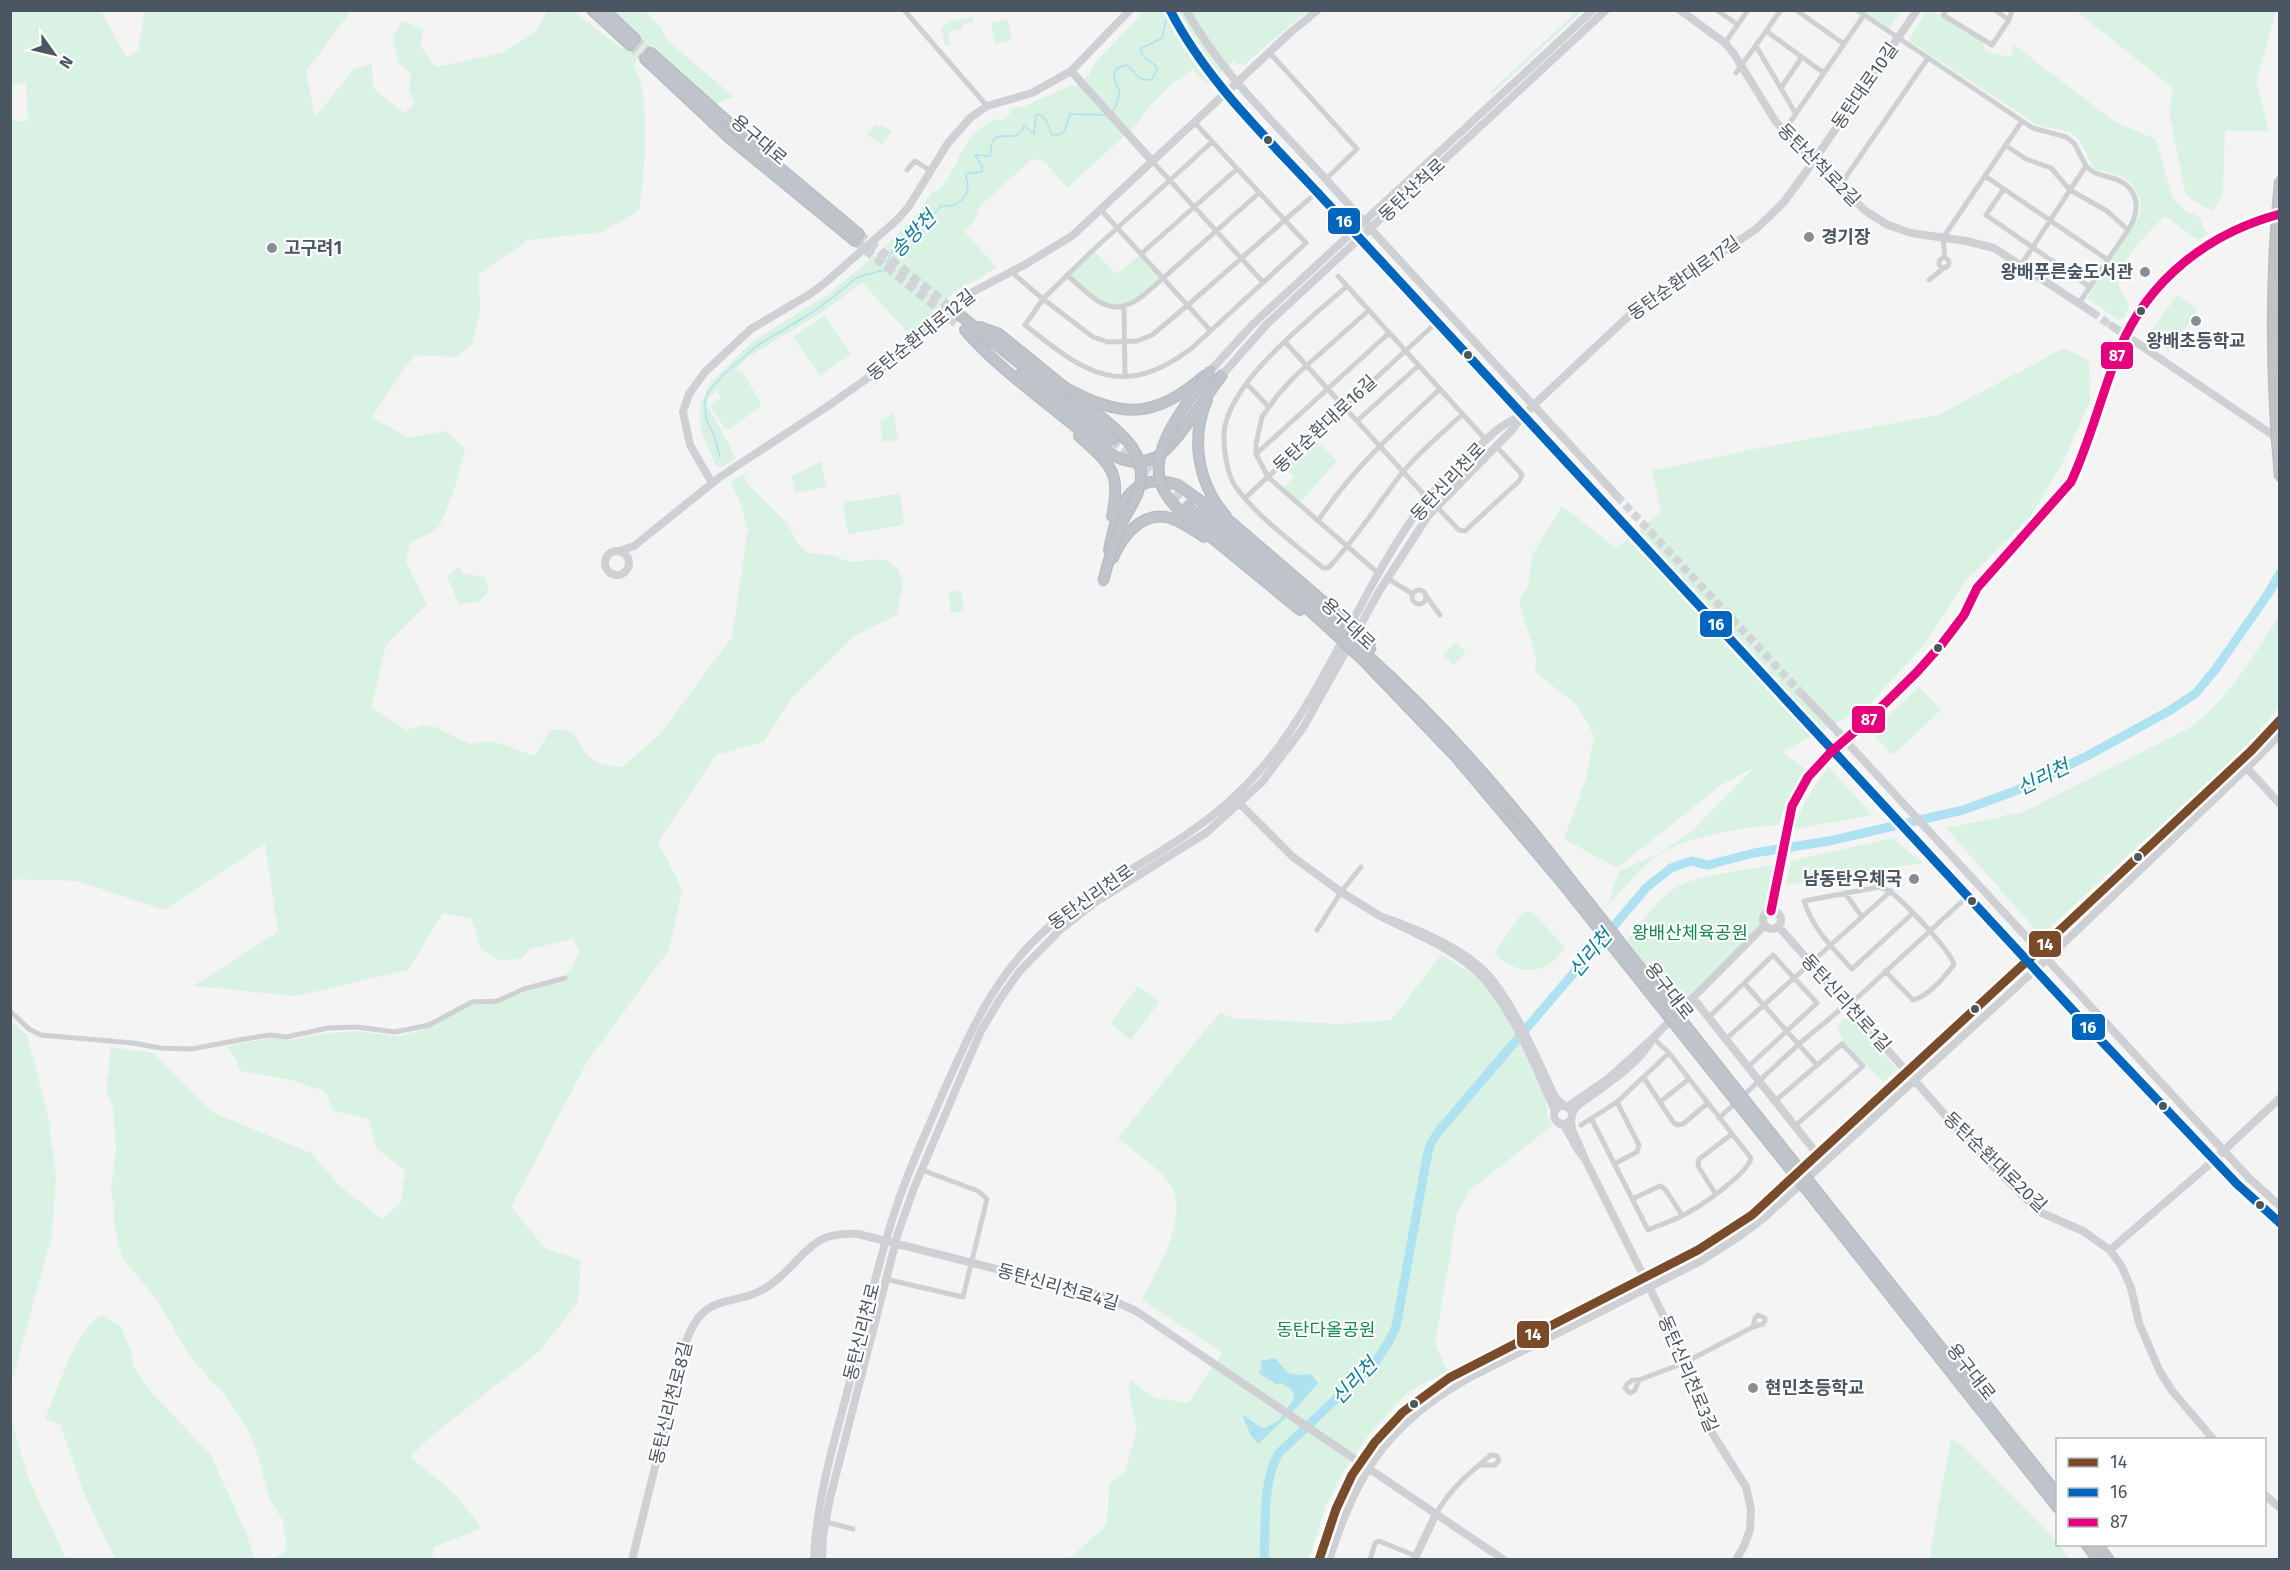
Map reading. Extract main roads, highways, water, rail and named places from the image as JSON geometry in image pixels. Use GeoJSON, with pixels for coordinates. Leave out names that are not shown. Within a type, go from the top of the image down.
{"type":"FeatureCollection","features":[{"type":"Feature","properties":{"kind":"highway"},"geometry":{"type":"LineString","coordinates":[[592,10],[632,42],[604,10]]}},
{"type":"Feature","properties":{"kind":"highway","name":"용구대로"},"geometry":{"type":"LineString","coordinates":[[648,56],[857,237]]}},
{"type":"Feature","properties":{"kind":"highway"},"geometry":{"type":"LineString","coordinates":[[2280,180],[2274,257],[2273,327],[2274,393],[2280,478]]}},
{"type":"Feature","properties":{"kind":"highway"},"geometry":{"type":"LineString","coordinates":[[958,319],[1111,442]]}},
{"type":"Feature","properties":{"kind":"highway"},"geometry":{"type":"LineString","coordinates":[[968,327],[980,348],[1108,452],[1128,461],[1138,462],[1156,458],[1169,447],[1222,375]]}},
{"type":"Feature","properties":{"kind":"highway"},"geometry":{"type":"LineString","coordinates":[[968,327],[999,334],[1129,440],[1135,449],[1141,468],[1138,492],[1117,535],[1103,582]]}},
{"type":"Feature","properties":{"kind":"highway"},"geometry":{"type":"LineString","coordinates":[[1064,387],[1104,406],[1135,410],[1172,399],[1211,370]]}},
{"type":"Feature","properties":{"kind":"highway"},"geometry":{"type":"LineString","coordinates":[[1211,370],[1166,439],[1158,467],[1161,485],[1169,499],[1200,528],[1333,626]]}},
{"type":"Feature","properties":{"kind":"highway"},"geometry":{"type":"LineString","coordinates":[[1222,375],[1206,402],[1198,440],[1203,477],[1209,489],[1222,511],[1233,523],[1386,678]]}},
{"type":"Feature","properties":{"kind":"highway"},"geometry":{"type":"LineString","coordinates":[[1032,391],[1110,467],[1116,482],[1116,496],[1103,582]]}},
{"type":"Feature","properties":{"kind":"highway"},"geometry":{"type":"LineString","coordinates":[[1103,582],[1116,515],[1131,492],[1139,486],[1161,481],[1178,485],[1233,523]]}},
{"type":"Feature","properties":{"kind":"highway","name":"용구대로"},"geometry":{"type":"LineString","coordinates":[[1190,504],[1269,564],[1366,657],[1567,881],[2056,1505]]}},
{"type":"Feature","properties":{"kind":"highway"},"geometry":{"type":"LineString","coordinates":[[1103,582],[1122,541],[1134,527],[1147,519],[1166,517],[1176,520],[1227,550]]}},
{"type":"Feature","properties":{"kind":"highway","name":"용구대로"},"geometry":{"type":"LineString","coordinates":[[1835,1221],[2056,1493]]}},
{"type":"Feature","properties":{"kind":"highway"},"geometry":{"type":"LineString","coordinates":[[2087,1546],[2098,1560]]}},
{"type":"Feature","properties":{"kind":"highway"},"geometry":{"type":"LineString","coordinates":[[2098,1546],[2109,1560]]}},
{"type":"Feature","properties":{"kind":"main road"},"geometry":{"type":"LineString","coordinates":[[712,483],[690,445],[685,428],[684,412],[693,387],[711,365],[740,338],[764,320],[818,288],[898,219],[909,206],[955,133],[970,118],[987,106],[1032,93],[1071,71],[1130,10]]}},
{"type":"Feature","properties":{"kind":"main road"},"geometry":{"type":"LineString","coordinates":[[1170,10],[1195,53],[1227,94],[1607,506]]}},
{"type":"Feature","properties":{"kind":"main road"},"geometry":{"type":"LineString","coordinates":[[1186,10],[1202,38],[1227,72],[1617,496]]}},
{"type":"Feature","properties":{"kind":"main road","name":"동탄순환대로12길"},"geometry":{"type":"LineString","coordinates":[[620,551],[634,546],[712,483],[899,356],[961,297],[1061,244],[1227,94],[1269,52],[1318,10]]}},
{"type":"Feature","properties":{"kind":"main road","name":"동탄산척로"},"geometry":{"type":"LineString","coordinates":[[1222,375],[1267,324],[1367,225],[1593,10]]}},
{"type":"Feature","properties":{"kind":"main road","name":"동탄산척로"},"geometry":{"type":"LineString","coordinates":[[1367,225],[1606,10]]}},
{"type":"Feature","properties":{"kind":"main road","name":"동탄산척로2길"},"geometry":{"type":"LineString","coordinates":[[1680,10],[1725,43],[1738,70],[1784,131],[1862,208],[1888,225],[1917,235],[1977,243],[1994,248],[2092,312]]}},
{"type":"Feature","properties":{"kind":"main road","name":"동탄대로10길"},"geometry":{"type":"LineString","coordinates":[[1813,161],[1896,36],[1917,10]]}},
{"type":"Feature","properties":{"kind":"main road"},"geometry":{"type":"LineString","coordinates":[[1071,71],[1153,162]]}},
{"type":"Feature","properties":{"kind":"main road"},"geometry":{"type":"LineString","coordinates":[[1244,112],[1244,108],[1252,101],[1257,103]]}},
{"type":"Feature","properties":{"kind":"main road","name":"동탄순환대로17길"},"geometry":{"type":"LineString","coordinates":[[1523,415],[1633,312],[1756,229],[1770,217],[1813,161]]}},
{"type":"Feature","properties":{"kind":"main road"},"geometry":{"type":"LineString","coordinates":[[1332,208],[1339,208],[1345,201]]}},
{"type":"Feature","properties":{"kind":"main road"},"geometry":{"type":"LineString","coordinates":[[1765,925],[1764,917],[1772,911],[1792,806],[1808,777],[1831,752],[1901,688],[1942,644],[1964,615],[1977,588],[2071,482],[2126,335],[2158,288],[2187,260],[2213,240],[2238,227],[2280,214]]}},
{"type":"Feature","properties":{"kind":"main road","name":"동탄산척로"},"geometry":{"type":"LineString","coordinates":[[1211,370],[1253,324],[1357,235]]}},
{"type":"Feature","properties":{"kind":"main road"},"geometry":{"type":"LineString","coordinates":[[2112,326],[2280,440]]}},
{"type":"Feature","properties":{"kind":"main road","name":"동탄신리천로"},"geometry":{"type":"LineString","coordinates":[[814,1560],[820,1500],[885,1241],[906,1179],[982,1009],[1007,972],[1036,938],[1076,904],[1191,832],[1233,797],[1269,759],[1296,721],[1406,528],[1428,499],[1486,440],[1506,422],[1523,415]]}},
{"type":"Feature","properties":{"kind":"main road","name":"동탄신리천로"},"geometry":{"type":"LineString","coordinates":[[822,1560],[830,1498],[895,1244],[922,1170],[981,1031],[1000,999],[1019,972],[1043,945],[1077,915],[1182,850],[1218,824],[1274,768],[1303,728],[1387,578],[1436,506],[1513,429],[1523,415]]}},
{"type":"Feature","properties":{"kind":"main road"},"geometry":{"type":"LineString","coordinates":[[629,566],[627,555],[620,551],[608,555],[605,563],[607,571],[614,575],[621,575],[629,566],[634,546]]}},
{"type":"Feature","properties":{"kind":"main road"},"geometry":{"type":"LineString","coordinates":[[1379,574],[1387,578]]}},
{"type":"Feature","properties":{"kind":"main road"},"geometry":{"type":"LineString","coordinates":[[1804,696],[2224,1150],[2280,1206]]}},
{"type":"Feature","properties":{"kind":"main road"},"geometry":{"type":"LineString","coordinates":[[1793,707],[2214,1160],[2280,1223]]}},
{"type":"Feature","properties":{"kind":"main road"},"geometry":{"type":"LineString","coordinates":[[1319,1560],[1336,1509],[1360,1462],[1403,1412],[1449,1378],[1698,1251],[1731,1230],[1765,1203],[2002,985],[2240,761],[2280,720]]}},
{"type":"Feature","properties":{"kind":"main road"},"geometry":{"type":"LineString","coordinates":[[1329,1560],[1351,1498],[1383,1447],[1405,1424],[1447,1391],[1650,1287],[1715,1252],[1750,1228],[2048,959],[2280,734]]}},
{"type":"Feature","properties":{"kind":"main road"},"geometry":{"type":"LineString","coordinates":[[2264,737],[2263,745],[2270,745]]}},
{"type":"Feature","properties":{"kind":"main road"},"geometry":{"type":"LineString","coordinates":[[2240,761],[2280,804]]}},
{"type":"Feature","properties":{"kind":"main road"},"geometry":{"type":"LineString","coordinates":[[2217,782],[2225,783],[2223,791]]}},
{"type":"Feature","properties":{"kind":"main road"},"geometry":{"type":"LineString","coordinates":[[1233,797],[1293,857],[1341,892],[1380,916],[1470,965],[1489,984],[1510,1014],[1547,1086],[1568,1112],[1572,1129],[1586,1161]]}},
{"type":"Feature","properties":{"kind":"main road","name":"동탄신리천로1길"},"geometry":{"type":"LineString","coordinates":[[1772,911],[1777,912],[1780,916],[1778,926],[1810,964],[1915,1080]]}},
{"type":"Feature","properties":{"kind":"main road"},"geometry":{"type":"LineString","coordinates":[[2068,923],[2068,931],[2076,932]]}},
{"type":"Feature","properties":{"kind":"main road"},"geometry":{"type":"LineString","coordinates":[[1765,925],[1769,928],[1778,926]]}},
{"type":"Feature","properties":{"kind":"main road"},"geometry":{"type":"LineString","coordinates":[[1560,1124],[1566,1124],[1568,1112],[1632,1063],[1650,1045],[1653,1038],[1765,925]]}},
{"type":"Feature","properties":{"kind":"main road"},"geometry":{"type":"LineString","coordinates":[[2005,936],[2015,936],[2018,927]]}},
{"type":"Feature","properties":{"kind":"main road"},"geometry":{"type":"LineString","coordinates":[[2057,993],[2058,982],[2070,983]]}},
{"type":"Feature","properties":{"kind":"main road"},"geometry":{"type":"LineString","coordinates":[[2002,985],[2010,985],[2012,988],[2009,994]]}},
{"type":"Feature","properties":{"kind":"main road"},"geometry":{"type":"LineString","coordinates":[[1693,998],[1818,1155]]}},
{"type":"Feature","properties":{"kind":"main road","name":"동탄순환대로20길"},"geometry":{"type":"LineString","coordinates":[[1915,1080],[1968,1141],[2042,1213],[2083,1231],[2110,1250],[2122,1267],[2131,1288],[2139,1323],[2160,1372],[2212,1438]]}},
{"type":"Feature","properties":{"kind":"main road"},"geometry":{"type":"LineString","coordinates":[[1547,1086],[1555,1111],[1554,1118],[1564,1125],[1586,1161]]}},
{"type":"Feature","properties":{"kind":"main road"},"geometry":{"type":"LineString","coordinates":[[2110,1250],[2214,1160],[2280,1098]]}},
{"type":"Feature","properties":{"kind":"main road"},"geometry":{"type":"LineString","coordinates":[[1555,1111],[1558,1107],[1568,1112]]}},
{"type":"Feature","properties":{"kind":"main road","name":"동탄신리천로3길"},"geometry":{"type":"LineString","coordinates":[[1586,1161],[1646,1277],[1684,1363],[1707,1425],[1740,1476],[1749,1498],[1750,1530],[1736,1560]]}},
{"type":"Feature","properties":{"kind":"main road","name":"동탄신리천로8길"},"geometry":{"type":"LineString","coordinates":[[632,1560],[686,1342],[697,1320],[712,1306],[756,1292],[770,1285],[821,1239],[846,1233],[885,1241]]}},
{"type":"Feature","properties":{"kind":"main road","name":"동탄신리천로4길"},"geometry":{"type":"LineString","coordinates":[[885,1241],[1103,1296],[1121,1304],[1150,1319],[1369,1468]]}},
{"type":"Feature","properties":{"kind":"main road"},"geometry":{"type":"LineString","coordinates":[[1369,1468],[1504,1560]]}},
{"type":"Feature","properties":{"kind":"main road"},"geometry":{"type":"LineString","coordinates":[[2266,1495],[2280,1508]]}},
{"type":"Feature","properties":{"kind":"main road"},"geometry":{"type":"LineString","coordinates":[[1415,1558],[1436,1514]]}},
{"type":"Feature","properties":{"kind":"water"},"geometry":{"type":"Polygon","coordinates":[[[1275,1358],[1288,1373],[1311,1374],[1318,1383],[1298,1406],[1258,1443],[1251,1436],[1242,1414],[1265,1428],[1278,1421],[1294,1399],[1288,1387],[1281,1383],[1277,1385],[1259,1373],[1262,1366],[1260,1361],[1275,1358]]]}},
{"type":"Feature","properties":{"kind":"waterway","name":"송방천"},"geometry":{"type":"LineString","coordinates":[[1112,112],[1120,93],[1115,72],[1127,65],[1144,80],[1152,79],[1157,70],[1156,66],[1143,56],[1140,49],[1162,38],[1169,17]]}},
{"type":"Feature","properties":{"kind":"waterway","name":"송방천"},"geometry":{"type":"LineString","coordinates":[[720,457],[714,435],[706,419],[705,400],[710,390],[724,374],[758,345],[816,310],[858,277],[884,270],[892,251],[909,233],[918,235],[922,223],[941,206],[954,205],[964,198],[968,187],[965,174],[982,172],[982,166],[975,155],[990,156],[992,143],[996,137],[1016,136],[1022,131],[1024,125],[1034,134],[1036,115],[1039,114],[1046,120],[1052,135],[1064,132],[1070,114],[1105,115]]}},
{"type":"Feature","properties":{"kind":"waterway","name":"신리천"},"geometry":{"type":"LineString","coordinates":[[1264,1560],[1267,1490],[1279,1453],[1376,1361],[1396,1327],[1430,1145],[1438,1132],[1647,887],[1671,868],[1691,861],[1708,865],[1754,853],[1829,841],[1963,810],[2015,791],[2087,756],[2169,711],[2196,693],[2215,670],[2280,573]]}},
{"type":"Feature","properties":{"kind":"tunnel"},"geometry":{"type":"LineString","coordinates":[[635,39],[651,53]]}},
{"type":"Feature","properties":{"kind":"tunnel"},"geometry":{"type":"LineString","coordinates":[[630,45],[645,59]]}},
{"type":"Feature","properties":{"kind":"tunnel"},"geometry":{"type":"LineString","coordinates":[[859,234],[961,316]]}},
{"type":"Feature","properties":{"kind":"tunnel"},"geometry":{"type":"LineString","coordinates":[[855,241],[956,323]]}},
{"type":"Feature","properties":{"kind":"tunnel"},"geometry":{"type":"LineString","coordinates":[[2092,312],[2112,326]]}},
{"type":"Feature","properties":{"kind":"tunnel"},"geometry":{"type":"LineString","coordinates":[[1113,439],[1192,501]]}},
{"type":"Feature","properties":{"kind":"tunnel"},"geometry":{"type":"LineString","coordinates":[[1109,444],[1188,507]]}},
{"type":"Feature","properties":{"kind":"tunnel"},"geometry":{"type":"LineString","coordinates":[[1617,496],[1804,696]]}},
{"type":"Feature","properties":{"kind":"tunnel"},"geometry":{"type":"LineString","coordinates":[[1607,506],[1793,707]]}},
{"type":"Feature","properties":{"kind":"place","name":"경기장"},"geometry":{"type":"Point","coordinates":[1809,237]}},
{"type":"Feature","properties":{"kind":"place","name":"고구려1"},"geometry":{"type":"Point","coordinates":[272,248]}},
{"type":"Feature","properties":{"kind":"place","name":"왕배푸른숲도서관"},"geometry":{"type":"Point","coordinates":[2145,272]}},
{"type":"Feature","properties":{"kind":"place","name":"왕배초등학교"},"geometry":{"type":"Point","coordinates":[2196,321]}},
{"type":"Feature","properties":{"kind":"place","name":"남동탄우체국"},"geometry":{"type":"Point","coordinates":[1914,879]}},
{"type":"Feature","properties":{"kind":"place","name":"현민초등학교"},"geometry":{"type":"Point","coordinates":[1753,1388]}},
{"type":"Feature","properties":{"kind":"park label","name":"왕배산체육공원"},"geometry":{"type":"Point","coordinates":[1690,933]}},
{"type":"Feature","properties":{"kind":"park label","name":"동탄다올공원"},"geometry":{"type":"Point","coordinates":[1326,1330]}}]}
